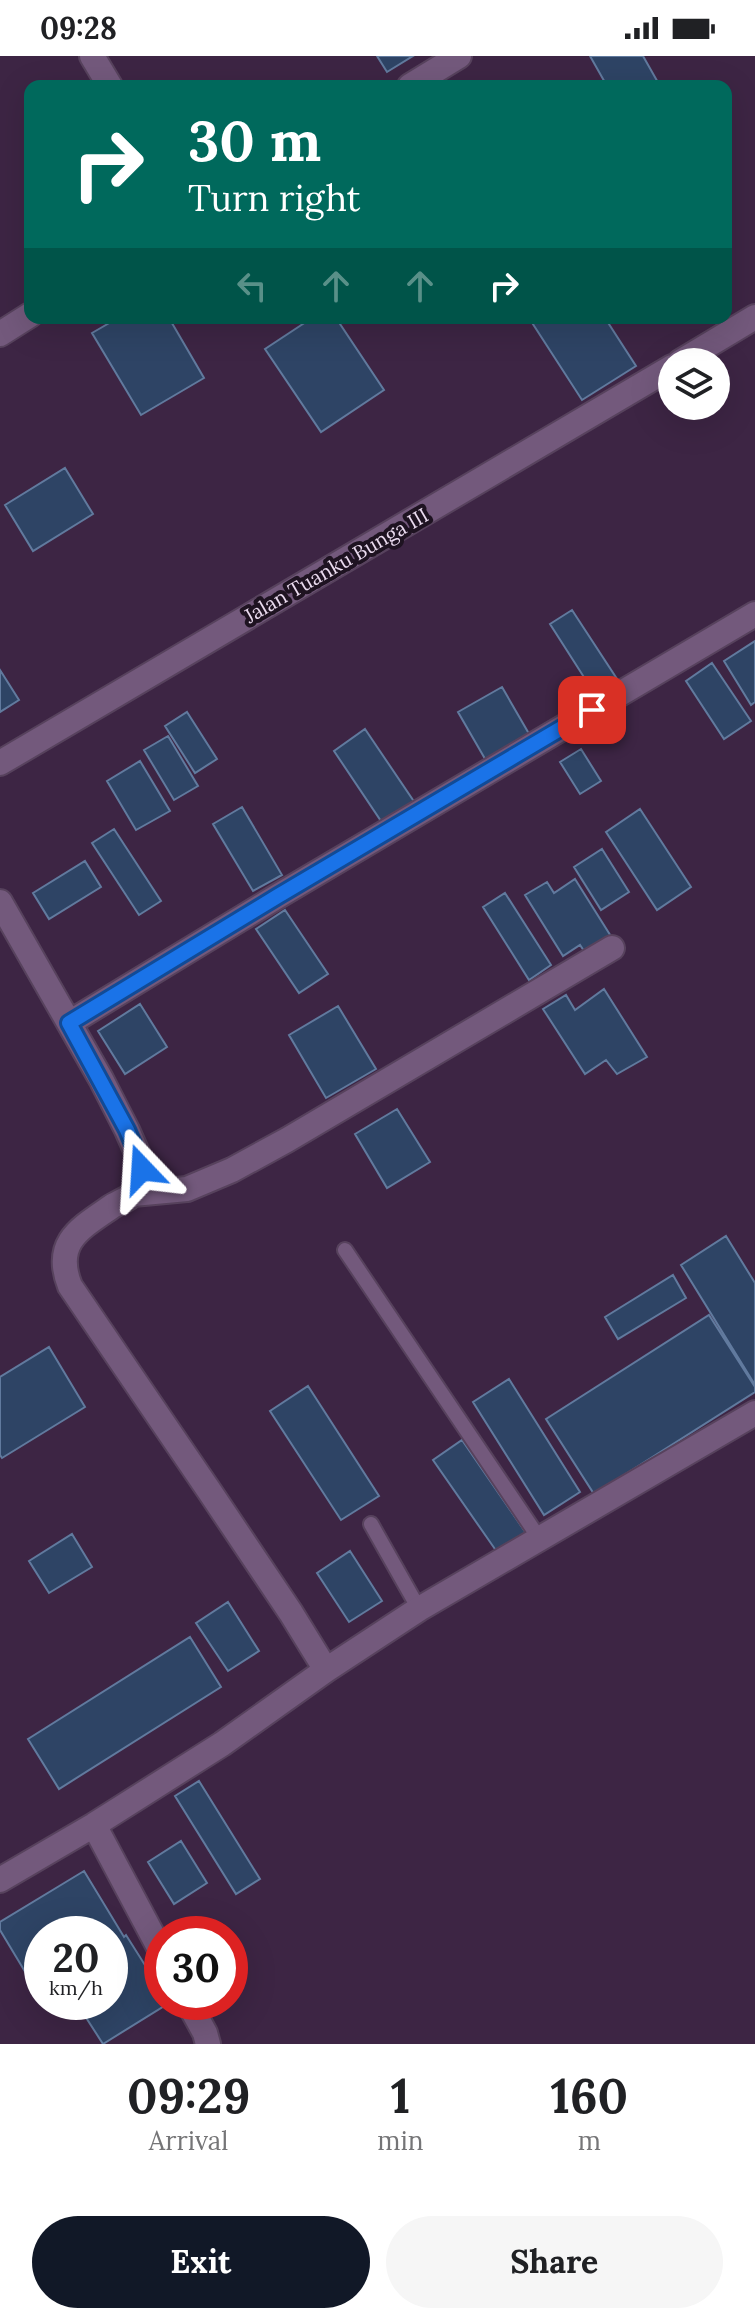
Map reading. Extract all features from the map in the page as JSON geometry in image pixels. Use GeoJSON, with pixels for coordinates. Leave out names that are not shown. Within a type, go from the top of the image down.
{"type":"FeatureCollection","features":[{"type":"Feature","properties":{"kind":"street"},"geometry":{"type":"LineString","coordinates":[[92,56],[106,80]]}},
{"type":"Feature","properties":{"kind":"street"},"geometry":{"type":"LineString","coordinates":[[420,80],[459,56]]}},
{"type":"Feature","properties":{"kind":"street"},"geometry":{"type":"LineString","coordinates":[[703,348],[755,317]]}},
{"type":"Feature","properties":{"kind":"street"},"geometry":{"type":"LineString","coordinates":[[0,334],[24,319]]}},
{"type":"Feature","properties":{"kind":"street","name":"Jalan Tuanku Bunga III"},"geometry":{"type":"LineString","coordinates":[[0,763],[658,375]]}},
{"type":"Feature","properties":{"kind":"street"},"geometry":{"type":"LineString","coordinates":[[69,1023],[755,614]]}},
{"type":"Feature","properties":{"kind":"street"},"geometry":{"type":"LineString","coordinates":[[0,902],[121,1117],[142,1169],[133,1194]]}},
{"type":"Feature","properties":{"kind":"street"},"geometry":{"type":"LineString","coordinates":[[326,1670],[291,1613],[70,1286],[65,1274],[65,1250],[79,1230],[133,1194],[187,1189],[232,1170],[612,948]]}},
{"type":"Feature","properties":{"kind":"street"},"geometry":{"type":"LineString","coordinates":[[0,1880],[222,1744],[419,1609],[755,1413]]}},
{"type":"Feature","properties":{"kind":"street"},"geometry":{"type":"LineString","coordinates":[[94,1825],[144,1919]]}},
{"type":"Feature","properties":{"kind":"street"},"geometry":{"type":"LineString","coordinates":[[198,2020],[208,2044]]}},
{"type":"Feature","properties":{"kind":"lane"},"geometry":{"type":"LineString","coordinates":[[345,1250],[539,1538]]}},
{"type":"Feature","properties":{"kind":"lane"},"geometry":{"type":"LineString","coordinates":[[371,1524],[419,1609]]}},
{"type":"Feature","properties":{"kind":"building"},"geometry":{"type":"Polygon","coordinates":[[[377,56],[413,56],[387,72],[377,56]]]}},
{"type":"Feature","properties":{"kind":"building"},"geometry":{"type":"Polygon","coordinates":[[[590,56],[643,56],[657,80],[604,80],[590,56]]]}},
{"type":"Feature","properties":{"kind":"building"},"geometry":{"type":"Polygon","coordinates":[[[108,324],[172,324],[204,378],[141,415],[92,333],[108,324]]]}},
{"type":"Feature","properties":{"kind":"building"},"geometry":{"type":"Polygon","coordinates":[[[303,324],[340,324],[384,390],[321,432],[265,349],[303,324]]]}},
{"type":"Feature","properties":{"kind":"building"},"geometry":{"type":"Polygon","coordinates":[[[533,324],[609,324],[636,366],[582,400],[533,324]]]}},
{"type":"Feature","properties":{"kind":"building"},"geometry":{"type":"Polygon","coordinates":[[[65,468],[93,514],[33,551],[5,505],[65,468]]]}},
{"type":"Feature","properties":{"kind":"building"},"geometry":{"type":"Polygon","coordinates":[[[572,610],[619,682],[596,696],[550,624],[572,610]]]}},
{"type":"Feature","properties":{"kind":"building"},"geometry":{"type":"Polygon","coordinates":[[[755,641],[755,702],[751,705],[724,661],[755,641]]]}},
{"type":"Feature","properties":{"kind":"building"},"geometry":{"type":"Polygon","coordinates":[[[712,663],[751,721],[724,739],[686,681],[712,663]]]}},
{"type":"Feature","properties":{"kind":"building"},"geometry":{"type":"Polygon","coordinates":[[[0,670],[19,700],[0,712],[0,670]]]}},
{"type":"Feature","properties":{"kind":"building"},"geometry":{"type":"Polygon","coordinates":[[[502,687],[532,739],[488,764],[458,712],[502,687]]]}},
{"type":"Feature","properties":{"kind":"building"},"geometry":{"type":"Polygon","coordinates":[[[187,712],[217,759],[195,773],[165,726],[187,712]]]}},
{"type":"Feature","properties":{"kind":"building"},"geometry":{"type":"Polygon","coordinates":[[[365,729],[415,803],[383,824],[334,751],[365,729]]]}},
{"type":"Feature","properties":{"kind":"building"},"geometry":{"type":"Polygon","coordinates":[[[168,736],[198,786],[174,800],[144,750],[168,736]]]}},
{"type":"Feature","properties":{"kind":"building"},"geometry":{"type":"Polygon","coordinates":[[[581,749],[601,781],[580,794],[560,762],[581,749]]]}},
{"type":"Feature","properties":{"kind":"building"},"geometry":{"type":"Polygon","coordinates":[[[140,761],[170,811],[136,830],[107,781],[140,761]]]}},
{"type":"Feature","properties":{"kind":"building"},"geometry":{"type":"Polygon","coordinates":[[[242,807],[282,875],[253,891],[213,824],[242,807]]]}},
{"type":"Feature","properties":{"kind":"building"},"geometry":{"type":"Polygon","coordinates":[[[640,809],[691,887],[657,910],[606,832],[640,809]]]}},
{"type":"Feature","properties":{"kind":"building"},"geometry":{"type":"Polygon","coordinates":[[[114,829],[161,901],[139,915],[92,843],[114,829]]]}},
{"type":"Feature","properties":{"kind":"building"},"geometry":{"type":"Polygon","coordinates":[[[602,849],[629,892],[601,910],[574,867],[602,849]]]}},
{"type":"Feature","properties":{"kind":"building"},"geometry":{"type":"Polygon","coordinates":[[[85,861],[101,887],[49,919],[33,893],[85,861]]]}},
{"type":"Feature","properties":{"kind":"building"},"geometry":{"type":"Polygon","coordinates":[[[575,879],[612,938],[586,954],[580,945],[563,956],[525,895],[547,882],[554,893],[575,879]]]}},
{"type":"Feature","properties":{"kind":"building"},"geometry":{"type":"Polygon","coordinates":[[[505,893],[551,965],[529,980],[483,907],[505,893]]]}},
{"type":"Feature","properties":{"kind":"building"},"geometry":{"type":"Polygon","coordinates":[[[285,910],[328,974],[299,993],[256,929],[285,910]]]}},
{"type":"Feature","properties":{"kind":"building"},"geometry":{"type":"Polygon","coordinates":[[[604,989],[647,1057],[617,1074],[606,1060],[585,1074],[543,1009],[566,995],[575,1010],[604,989]]]}},
{"type":"Feature","properties":{"kind":"building"},"geometry":{"type":"Polygon","coordinates":[[[140,1004],[167,1047],[125,1074],[98,1031],[140,1004]]]}},
{"type":"Feature","properties":{"kind":"building"},"geometry":{"type":"Polygon","coordinates":[[[338,1006],[376,1069],[326,1098],[289,1035],[338,1006]]]}},
{"type":"Feature","properties":{"kind":"building"},"geometry":{"type":"Polygon","coordinates":[[[397,1109],[430,1162],[387,1188],[355,1134],[397,1109]]]}},
{"type":"Feature","properties":{"kind":"building"},"geometry":{"type":"Polygon","coordinates":[[[726,1236],[755,1283],[755,1385],[681,1265],[726,1236]]]}},
{"type":"Feature","properties":{"kind":"building"},"geometry":{"type":"Polygon","coordinates":[[[673,1275],[686,1298],[618,1339],[605,1317],[673,1275]]]}},
{"type":"Feature","properties":{"kind":"building"},"geometry":{"type":"Polygon","coordinates":[[[709,1315],[755,1387],[755,1392],[594,1494],[546,1419],[709,1315]]]}},
{"type":"Feature","properties":{"kind":"building"},"geometry":{"type":"Polygon","coordinates":[[[49,1347],[85,1407],[2,1458],[0,1377],[49,1347]]]}},
{"type":"Feature","properties":{"kind":"building"},"geometry":{"type":"Polygon","coordinates":[[[509,1379],[580,1492],[544,1515],[473,1402],[509,1379]]]}},
{"type":"Feature","properties":{"kind":"building"},"geometry":{"type":"Polygon","coordinates":[[[308,1386],[379,1496],[341,1520],[270,1411],[308,1386]]]}},
{"type":"Feature","properties":{"kind":"building"},"geometry":{"type":"Polygon","coordinates":[[[462,1440],[526,1533],[497,1552],[433,1460],[462,1440]]]}},
{"type":"Feature","properties":{"kind":"building"},"geometry":{"type":"Polygon","coordinates":[[[72,1534],[92,1567],[49,1593],[29,1561],[72,1534]]]}},
{"type":"Feature","properties":{"kind":"building"},"geometry":{"type":"Polygon","coordinates":[[[350,1551],[382,1601],[349,1622],[317,1573],[350,1551]]]}},
{"type":"Feature","properties":{"kind":"building"},"geometry":{"type":"Polygon","coordinates":[[[228,1602],[259,1651],[228,1671],[196,1623],[228,1602]]]}},
{"type":"Feature","properties":{"kind":"building"},"geometry":{"type":"Polygon","coordinates":[[[190,1637],[221,1687],[59,1789],[28,1739],[190,1637]]]}},
{"type":"Feature","properties":{"kind":"building"},"geometry":{"type":"Polygon","coordinates":[[[199,1781],[260,1879],[236,1894],[175,1796],[199,1781]]]}},
{"type":"Feature","properties":{"kind":"building"},"geometry":{"type":"Polygon","coordinates":[[[181,1841],[207,1883],[174,1904],[148,1862],[181,1841]]]}},
{"type":"Feature","properties":{"kind":"building"},"geometry":{"type":"Polygon","coordinates":[[[84,1871],[111,1916],[24,1916],[24,1970],[0,1930],[0,1922],[84,1871]]]}},
{"type":"Feature","properties":{"kind":"building"},"geometry":{"type":"Polygon","coordinates":[[[128,1938],[144,1964],[144,2019],[103,2044],[88,2020],[128,2020],[128,1938]]]}},
{"type":"Feature","properties":{"kind":"route"},"geometry":{"type":"LineString","coordinates":[[142,1169],[127,1130],[69,1023],[592,710]]}}]}
